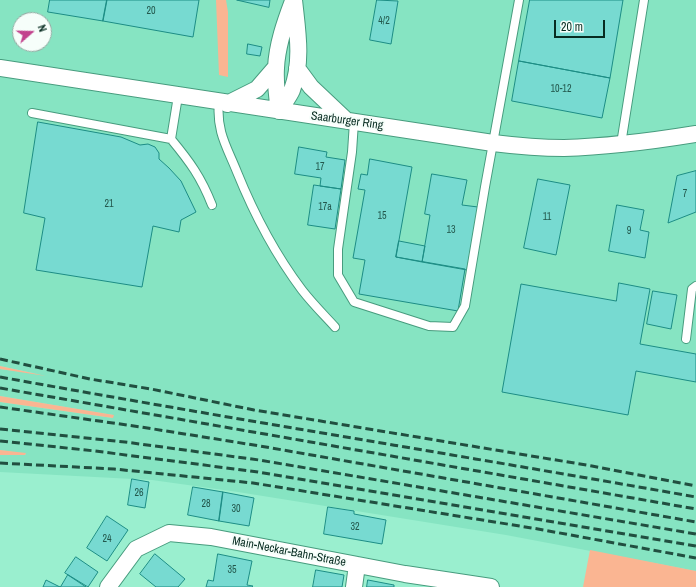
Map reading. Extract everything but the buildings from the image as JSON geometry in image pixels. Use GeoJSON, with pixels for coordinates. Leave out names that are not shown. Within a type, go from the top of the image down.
{"type":"FeatureCollection","features":[{"type":"Feature","properties":{"kind":"street"},"geometry":{"type":"LineString","coordinates":[[280,111],[276,89],[276,67],[284,26],[294,0]]}},
{"type":"Feature","properties":{"kind":"street"},"geometry":{"type":"LineString","coordinates":[[280,111],[292,90],[297,68],[298,38],[294,0]]}},
{"type":"Feature","properties":{"kind":"street"},"geometry":{"type":"LineString","coordinates":[[223,103],[257,89],[276,67]]}},
{"type":"Feature","properties":{"kind":"street","name":"Saarburger Ring"},"geometry":{"type":"LineString","coordinates":[[0,68],[223,103],[528,147],[564,148],[621,144],[696,134]]}},
{"type":"Feature","properties":{"kind":"street"},"geometry":{"type":"LineString","coordinates":[[297,68],[311,86],[351,122]]}},
{"type":"Feature","properties":{"kind":"street","name":"Main-Neckar-Bahn-Straße"},"geometry":{"type":"LineString","coordinates":[[108,587],[136,549],[169,533],[211,537],[357,565],[491,587]]}},
{"type":"Feature","properties":{"kind":"street"},"geometry":{"type":"LineString","coordinates":[[354,587],[357,565]]}},
{"type":"Feature","properties":{"kind":"lane"},"geometry":{"type":"LineString","coordinates":[[351,122],[352,152],[338,249],[338,275],[354,302],[429,326],[453,327],[465,306],[493,143],[520,0]]}},
{"type":"Feature","properties":{"kind":"lane"},"geometry":{"type":"LineString","coordinates":[[621,144],[644,0]]}},
{"type":"Feature","properties":{"kind":"lane"},"geometry":{"type":"LineString","coordinates":[[171,139],[178,96]]}},
{"type":"Feature","properties":{"kind":"lane"},"geometry":{"type":"LineString","coordinates":[[223,103],[218,116],[220,130],[228,153],[255,213],[271,242],[302,290],[335,327]]}},
{"type":"Feature","properties":{"kind":"lane"},"geometry":{"type":"LineString","coordinates":[[32,113],[171,139],[191,163],[204,186],[212,205]]}},
{"type":"Feature","properties":{"kind":"lane"},"geometry":{"type":"LineString","coordinates":[[686,339],[692,289],[696,286]]}},
{"type":"Feature","properties":{"kind":"shaded area"},"geometry":{"type":"Polygon","coordinates":[[[0,0],[696,0],[696,571],[506,535],[238,492],[152,480],[0,472],[0,455],[26,454],[0,450],[0,402],[113,418],[113,415],[0,396],[0,369],[38,374],[0,366],[0,0]]]}},
{"type":"Feature","properties":{"kind":"shaded area"},"geometry":{"type":"Polygon","coordinates":[[[216,0],[226,0],[228,12],[228,77],[219,75],[216,0]]]}},
{"type":"Feature","properties":{"kind":"shaded area"},"geometry":{"type":"Polygon","coordinates":[[[0,366],[46,376],[0,369],[0,366]]]}},
{"type":"Feature","properties":{"kind":"shaded area"},"geometry":{"type":"Polygon","coordinates":[[[0,396],[114,415],[113,418],[0,402],[0,396]]]}},
{"type":"Feature","properties":{"kind":"shaded area"},"geometry":{"type":"Polygon","coordinates":[[[0,450],[26,453],[25,455],[0,455],[0,450]]]}},
{"type":"Feature","properties":{"kind":"shaded area"},"geometry":{"type":"Polygon","coordinates":[[[590,550],[696,571],[696,587],[583,587],[590,550]]]}},
{"type":"Feature","properties":{"kind":"railway"},"geometry":{"type":"LineString","coordinates":[[0,359],[90,379],[151,389],[254,410],[592,466],[696,486]]}},
{"type":"Feature","properties":{"kind":"railway"},"geometry":{"type":"LineString","coordinates":[[0,377],[696,497]]}},
{"type":"Feature","properties":{"kind":"railway"},"geometry":{"type":"LineString","coordinates":[[0,388],[696,509]]}},
{"type":"Feature","properties":{"kind":"railway"},"geometry":{"type":"LineString","coordinates":[[0,407],[260,446],[696,522]]}},
{"type":"Feature","properties":{"kind":"railway"},"geometry":{"type":"LineString","coordinates":[[0,429],[125,442],[259,460],[696,534]]}},
{"type":"Feature","properties":{"kind":"railway"},"geometry":{"type":"LineString","coordinates":[[0,441],[95,451],[258,472],[696,546]]}},
{"type":"Feature","properties":{"kind":"railway"},"geometry":{"type":"LineString","coordinates":[[0,463],[114,469],[253,483],[538,529],[696,558]]}}]}
